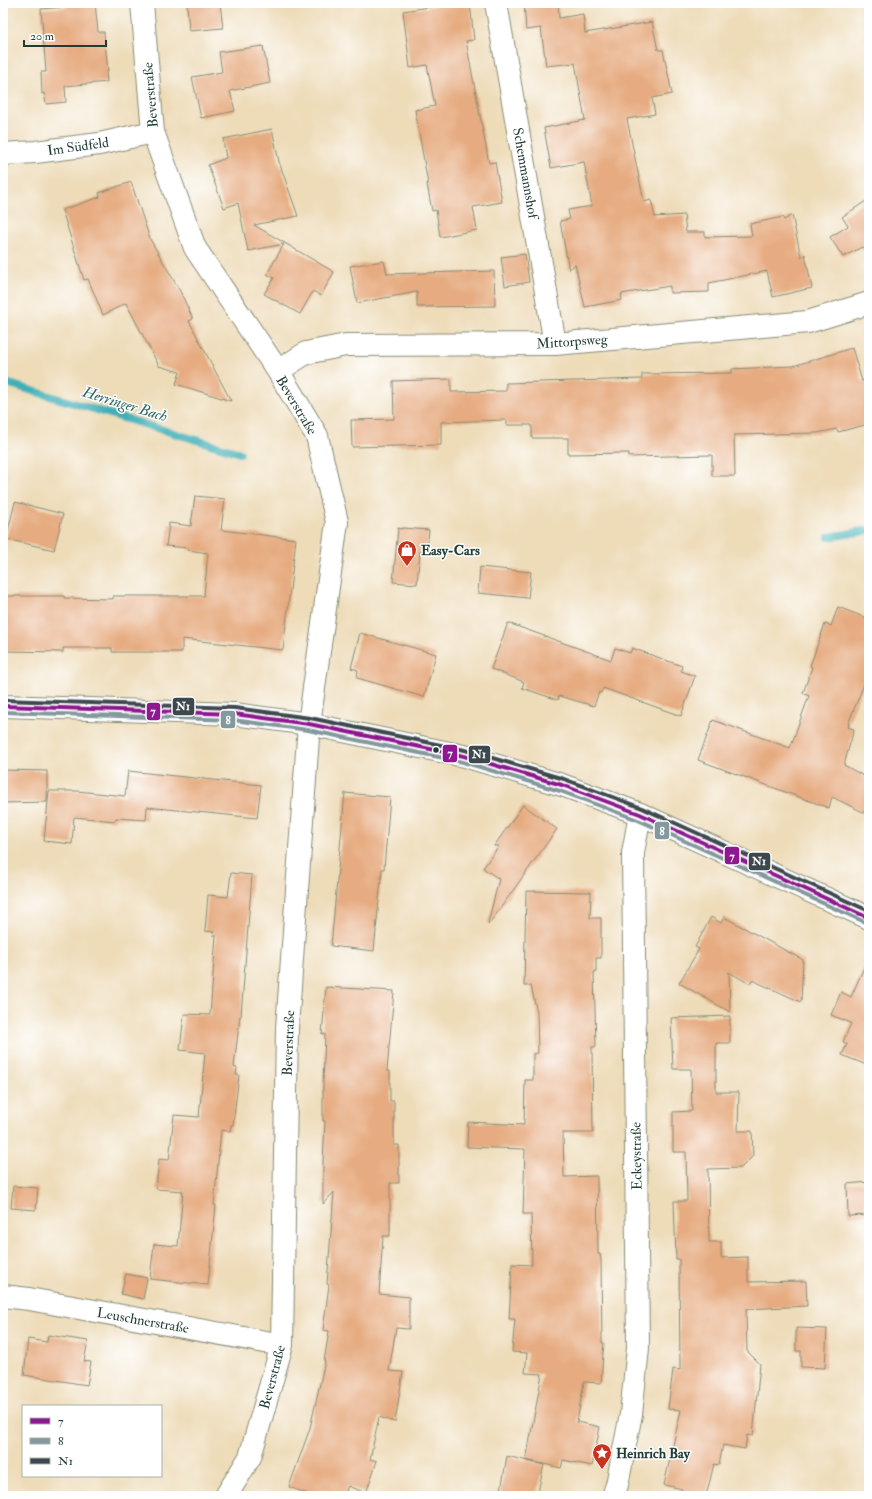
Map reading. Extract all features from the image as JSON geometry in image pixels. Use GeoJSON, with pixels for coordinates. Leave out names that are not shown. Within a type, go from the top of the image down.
{"type":"FeatureCollection","features":[{"type":"Feature","properties":{"kind":"street","name":"Beverstraße"},"geometry":{"type":"LineString","coordinates":[[142,3],[153,132],[195,248],[278,371],[317,436],[337,522],[309,724],[287,1028],[282,1345],[250,1457],[226,1496]]}},
{"type":"Feature","properties":{"kind":"street","name":"Schemmannshof"},"geometry":{"type":"LineString","coordinates":[[496,3],[555,344]]}},
{"type":"Feature","properties":{"kind":"street","name":"Im Südfeld"},"geometry":{"type":"LineString","coordinates":[[3,154],[35,152],[99,144],[153,132]]}},
{"type":"Feature","properties":{"kind":"street","name":"Mittorpsweg"},"geometry":{"type":"LineString","coordinates":[[278,371],[306,353],[346,345],[555,344],[808,322],[869,303]]}},
{"type":"Feature","properties":{"kind":"street"},"geometry":{"type":"LineString","coordinates":[[3,706],[234,714],[309,724],[464,756],[562,785],[640,814],[869,918]]}},
{"type":"Feature","properties":{"kind":"street","name":"Eckeystraße"},"geometry":{"type":"LineString","coordinates":[[613,1496],[631,1414],[638,1348],[633,853],[640,814]]}},
{"type":"Feature","properties":{"kind":"street","name":"Leuschnerstraße"},"geometry":{"type":"LineString","coordinates":[[3,1296],[282,1345]]}},
{"type":"Feature","properties":{"kind":"building"},"geometry":{"type":"Polygon","coordinates":[[[66,3],[95,3],[98,32],[104,32],[108,72],[106,72],[107,82],[65,86],[66,102],[46,104],[44,93],[42,94],[41,72],[46,72],[41,9],[67,7],[66,3]]]}},
{"type":"Feature","properties":{"kind":"building"},"geometry":{"type":"Polygon","coordinates":[[[187,3],[220,3],[223,28],[189,31],[187,3]]]}},
{"type":"Feature","properties":{"kind":"building"},"geometry":{"type":"Polygon","coordinates":[[[436,3],[470,3],[474,40],[466,41],[489,163],[495,162],[502,202],[473,207],[477,230],[440,237],[436,210],[432,211],[415,110],[435,106],[427,65],[410,68],[403,11],[436,6],[436,3]]]}},
{"type":"Feature","properties":{"kind":"building"},"geometry":{"type":"Polygon","coordinates":[[[524,3],[558,3],[559,18],[583,14],[585,33],[652,22],[658,50],[663,50],[672,94],[652,98],[655,114],[627,119],[644,202],[651,200],[655,217],[684,215],[686,232],[705,232],[705,237],[752,236],[750,224],[783,217],[784,220],[792,215],[801,257],[805,254],[812,288],[773,297],[767,271],[709,283],[709,292],[670,293],[670,286],[621,294],[622,300],[585,307],[575,264],[569,270],[560,221],[570,219],[568,210],[592,206],[584,162],[551,168],[544,128],[585,120],[575,63],[546,66],[541,28],[526,30],[524,3]]]}},
{"type":"Feature","properties":{"kind":"building"},"geometry":{"type":"Polygon","coordinates":[[[263,46],[270,83],[230,91],[235,111],[201,118],[192,77],[222,72],[219,52],[263,46]]]}},
{"type":"Feature","properties":{"kind":"building"},"geometry":{"type":"Polygon","coordinates":[[[272,129],[279,162],[298,216],[254,225],[334,272],[321,296],[313,291],[300,314],[264,294],[274,278],[267,274],[284,244],[248,251],[238,203],[224,208],[208,165],[226,158],[223,139],[272,129]]]}},
{"type":"Feature","properties":{"kind":"building"},"geometry":{"type":"Polygon","coordinates":[[[131,182],[150,239],[180,291],[193,319],[189,321],[231,401],[176,384],[180,372],[159,366],[126,303],[103,315],[88,279],[84,280],[62,210],[100,197],[99,193],[131,182]]]}},
{"type":"Feature","properties":{"kind":"building"},"geometry":{"type":"Polygon","coordinates":[[[869,199],[869,256],[862,247],[843,257],[830,237],[848,226],[842,217],[869,199]]]}},
{"type":"Feature","properties":{"kind":"building"},"geometry":{"type":"Polygon","coordinates":[[[525,254],[529,282],[505,286],[501,257],[525,254]]]}},
{"type":"Feature","properties":{"kind":"building"},"geometry":{"type":"Polygon","coordinates":[[[384,261],[387,274],[494,271],[495,306],[417,307],[417,292],[357,303],[350,266],[384,261]]]}},
{"type":"Feature","properties":{"kind":"building"},"geometry":{"type":"Polygon","coordinates":[[[852,348],[862,381],[869,379],[869,424],[838,432],[837,429],[817,433],[734,435],[735,476],[712,476],[712,455],[629,457],[629,453],[568,454],[568,438],[532,438],[532,425],[507,425],[507,420],[441,422],[441,445],[352,447],[351,420],[394,419],[393,381],[451,379],[451,392],[506,391],[506,383],[642,379],[642,374],[732,373],[732,369],[793,366],[852,348]]]}},
{"type":"Feature","properties":{"kind":"building"},"geometry":{"type":"Polygon","coordinates":[[[195,496],[225,499],[221,530],[296,539],[283,650],[182,639],[182,652],[112,652],[112,648],[63,648],[63,652],[3,651],[3,596],[64,596],[64,598],[113,599],[113,596],[204,596],[208,553],[188,550],[188,548],[166,546],[169,523],[191,526],[195,496]]]}},
{"type":"Feature","properties":{"kind":"building"},"geometry":{"type":"Polygon","coordinates":[[[15,502],[63,514],[54,550],[6,539],[15,502]]]}},
{"type":"Feature","properties":{"kind":"building","name":"Easy-Cars"},"geometry":{"type":"Polygon","coordinates":[[[398,528],[429,530],[427,552],[420,551],[417,584],[393,582],[398,528]]]}},
{"type":"Feature","properties":{"kind":"building"},"geometry":{"type":"Polygon","coordinates":[[[480,567],[531,572],[528,598],[478,593],[480,567]]]}},
{"type":"Feature","properties":{"kind":"building"},"geometry":{"type":"Polygon","coordinates":[[[838,607],[869,619],[869,672],[848,724],[848,727],[854,729],[844,765],[869,779],[869,815],[832,797],[829,808],[698,760],[713,720],[790,748],[809,696],[803,693],[812,667],[810,666],[825,624],[831,626],[838,607]]]}},
{"type":"Feature","properties":{"kind":"building"},"geometry":{"type":"Polygon","coordinates":[[[508,623],[611,660],[615,648],[630,653],[632,648],[682,666],[681,671],[695,676],[681,716],[603,688],[601,693],[599,692],[594,706],[559,696],[558,700],[522,688],[524,682],[491,669],[508,623]]]}},
{"type":"Feature","properties":{"kind":"building"},"geometry":{"type":"Polygon","coordinates":[[[360,633],[436,654],[424,697],[357,678],[358,670],[351,668],[360,633]]]}},
{"type":"Feature","properties":{"kind":"building"},"geometry":{"type":"Polygon","coordinates":[[[3,770],[47,771],[47,802],[3,803],[3,770]]]}},
{"type":"Feature","properties":{"kind":"building"},"geometry":{"type":"Polygon","coordinates":[[[128,771],[261,785],[257,818],[147,807],[146,820],[116,818],[115,821],[74,817],[72,844],[44,841],[49,791],[77,791],[125,796],[128,771]]]}},
{"type":"Feature","properties":{"kind":"building"},"geometry":{"type":"Polygon","coordinates":[[[345,793],[390,797],[384,869],[382,869],[374,951],[331,946],[345,793]]]}},
{"type":"Feature","properties":{"kind":"building"},"geometry":{"type":"Polygon","coordinates":[[[523,805],[557,829],[489,924],[499,879],[483,868],[499,846],[494,846],[523,805]]]}},
{"type":"Feature","properties":{"kind":"building"},"geometry":{"type":"Polygon","coordinates":[[[231,873],[252,875],[241,1016],[234,1067],[237,1068],[236,1075],[239,1075],[233,1125],[231,1125],[230,1131],[221,1130],[214,1205],[216,1205],[208,1285],[150,1279],[154,1244],[178,1246],[183,1191],[156,1189],[159,1159],[169,1160],[174,1115],[199,1117],[205,1053],[180,1050],[184,1014],[210,1015],[216,935],[213,935],[214,932],[205,931],[208,895],[228,897],[231,873]]]}},
{"type":"Feature","properties":{"kind":"building"},"geometry":{"type":"Polygon","coordinates":[[[526,891],[591,892],[590,918],[601,918],[601,958],[596,958],[596,972],[594,972],[596,1047],[592,1047],[593,1133],[563,1133],[564,1177],[597,1176],[598,1254],[600,1254],[601,1260],[602,1343],[604,1343],[601,1383],[584,1382],[577,1422],[600,1427],[592,1466],[563,1460],[561,1468],[526,1460],[542,1374],[525,1373],[527,1353],[512,1352],[515,1319],[509,1319],[512,1264],[532,1265],[531,1214],[523,1214],[525,1149],[467,1147],[468,1122],[524,1125],[525,1080],[533,1080],[533,1054],[538,1053],[537,1012],[531,986],[524,986],[526,891]]]}},
{"type":"Feature","properties":{"kind":"building"},"geometry":{"type":"Polygon","coordinates":[[[711,917],[721,923],[724,917],[803,960],[801,1002],[752,980],[750,984],[729,972],[730,1012],[679,983],[699,949],[695,947],[711,917]]]}},
{"type":"Feature","properties":{"kind":"building"},"geometry":{"type":"Polygon","coordinates":[[[869,956],[869,1066],[842,1055],[847,1044],[843,1042],[851,1023],[831,1015],[841,992],[851,997],[869,956]]]}},
{"type":"Feature","properties":{"kind":"building"},"geometry":{"type":"Polygon","coordinates":[[[326,987],[394,991],[387,1071],[390,1071],[390,1101],[394,1101],[394,1145],[399,1145],[399,1183],[390,1183],[390,1236],[383,1236],[379,1294],[409,1297],[409,1329],[396,1328],[389,1371],[403,1372],[395,1422],[379,1417],[370,1459],[377,1461],[366,1493],[348,1486],[344,1496],[314,1496],[289,1487],[310,1428],[325,1361],[329,1331],[323,1330],[329,1285],[327,1284],[334,1192],[323,1204],[325,1121],[323,1121],[323,1083],[325,1034],[322,1034],[326,987]]]}},
{"type":"Feature","properties":{"kind":"building"},"geometry":{"type":"Polygon","coordinates":[[[730,1016],[730,1043],[716,1043],[716,1092],[739,1092],[738,1131],[752,1131],[753,1156],[741,1168],[708,1169],[709,1242],[721,1242],[721,1258],[748,1257],[748,1282],[806,1281],[807,1306],[746,1309],[747,1351],[760,1364],[753,1436],[747,1435],[745,1449],[723,1445],[719,1465],[714,1464],[706,1496],[680,1496],[682,1489],[664,1485],[681,1410],[668,1409],[673,1369],[680,1370],[679,1259],[676,1259],[674,1201],[687,1201],[686,1152],[673,1152],[673,1112],[692,1111],[691,1069],[673,1069],[671,1018],[730,1016]]]}},
{"type":"Feature","properties":{"kind":"building"},"geometry":{"type":"Polygon","coordinates":[[[869,1182],[869,1215],[848,1216],[847,1184],[869,1182]]]}},
{"type":"Feature","properties":{"kind":"building"},"geometry":{"type":"Polygon","coordinates":[[[13,1186],[38,1188],[36,1210],[11,1208],[13,1186]]]}},
{"type":"Feature","properties":{"kind":"building"},"geometry":{"type":"Polygon","coordinates":[[[126,1274],[147,1278],[143,1299],[121,1294],[126,1274]]]}},
{"type":"Feature","properties":{"kind":"building"},"geometry":{"type":"Polygon","coordinates":[[[796,1328],[827,1329],[825,1368],[801,1367],[801,1351],[796,1351],[796,1328]]]}},
{"type":"Feature","properties":{"kind":"building"},"geometry":{"type":"Polygon","coordinates":[[[48,1335],[88,1341],[84,1361],[91,1362],[87,1385],[24,1375],[28,1339],[47,1342],[48,1335]]]}},
{"type":"Feature","properties":{"kind":"building"},"geometry":{"type":"Polygon","coordinates":[[[507,1456],[544,1465],[537,1496],[500,1496],[507,1456]]]}},
{"type":"Feature","properties":{"kind":"waterway","name":"Herringer Bach"},"geometry":{"type":"LineString","coordinates":[[3,382],[240,453]]}},
{"type":"Feature","properties":{"kind":"waterway","name":"Herringer Bach"},"geometry":{"type":"LineString","coordinates":[[829,537],[869,530]]}},
{"type":"Feature","properties":{"kind":"transit line","name":"N1"},"geometry":{"type":"LineString","coordinates":[[3,700],[235,708],[310,718],[465,750],[564,779],[642,808],[869,911]]}},
{"type":"Feature","properties":{"kind":"transit line","name":"7"},"geometry":{"type":"LineString","coordinates":[[3,706],[234,714],[309,724],[464,756],[562,785],[640,814],[869,918]]}},
{"type":"Feature","properties":{"kind":"transit line","name":"8"},"geometry":{"type":"LineString","coordinates":[[3,712],[233,720],[308,730],[463,762],[560,791],[638,820],[867,923]]}},
{"type":"Feature","properties":{"kind":"place","name":"Easy-Cars"},"geometry":{"type":"Point","coordinates":[407,567]}},
{"type":"Feature","properties":{"kind":"place","name":"Heinrich Bay"},"geometry":{"type":"Point","coordinates":[602,1470]}}]}
